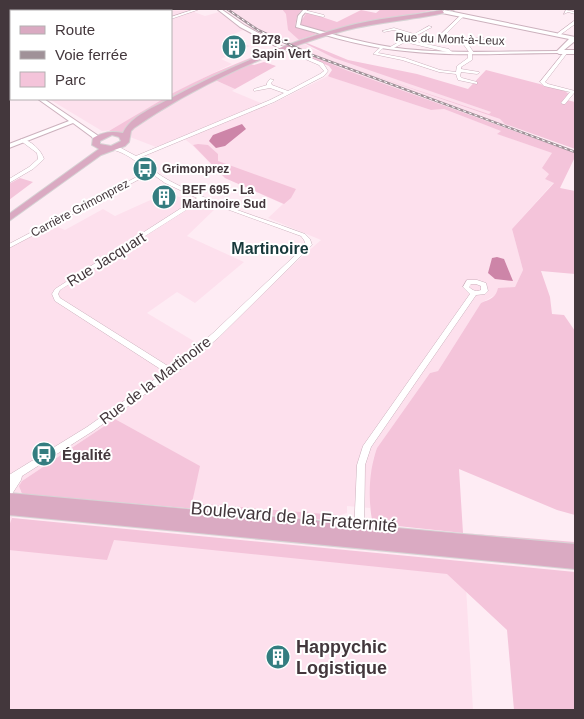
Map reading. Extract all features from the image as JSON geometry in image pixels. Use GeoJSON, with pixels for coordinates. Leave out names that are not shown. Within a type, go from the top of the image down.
{"type":"FeatureCollection","features":[{"type":"Feature","properties":{"kind":"main road"},"geometry":{"type":"LineString","coordinates":[[96,142],[143,118],[205,82],[283,48],[352,26],[439,10],[451,9],[464,16]]}},
{"type":"Feature","properties":{"kind":"main road"},"geometry":{"type":"LineString","coordinates":[[439,10],[575,38],[562,52]]}},
{"type":"Feature","properties":{"kind":"main road","name":"Rue du Mont-à-Leux"},"geometry":{"type":"LineString","coordinates":[[562,52],[575,52]]}},
{"type":"Feature","properties":{"kind":"main road"},"geometry":{"type":"LineString","coordinates":[[96,142],[101,148],[120,146],[126,139],[127,131],[143,118]]}},
{"type":"Feature","properties":{"kind":"main road"},"geometry":{"type":"LineString","coordinates":[[110,134],[120,134],[126,139]]}},
{"type":"Feature","properties":{"kind":"main road"},"geometry":{"type":"LineString","coordinates":[[9,212],[92,151],[95,148],[96,142]]}},
{"type":"Feature","properties":{"kind":"main road"},"geometry":{"type":"LineString","coordinates":[[9,218],[98,153],[110,148]]}},
{"type":"Feature","properties":{"kind":"main road","name":"Boulevard de la Fraternité"},"geometry":{"type":"LineString","coordinates":[[9,499],[359,536],[575,562]]}},
{"type":"Feature","properties":{"kind":"main road","name":"Boulevard de la Fraternité"},"geometry":{"type":"LineString","coordinates":[[9,509],[575,551]]}},
{"type":"Feature","properties":{"kind":"street"},"geometry":{"type":"LineString","coordinates":[[172,18],[198,9]]}},
{"type":"Feature","properties":{"kind":"street"},"geometry":{"type":"LineString","coordinates":[[135,158],[289,92],[322,76],[326,70],[321,64],[283,48],[242,26],[219,9]]}},
{"type":"Feature","properties":{"kind":"street"},"geometry":{"type":"LineString","coordinates":[[305,10],[322,16]]}},
{"type":"Feature","properties":{"kind":"street","name":"Rue du Mont-à-Leux"},"geometry":{"type":"LineString","coordinates":[[305,10],[298,26],[382,47],[471,53],[562,52]]}},
{"type":"Feature","properties":{"kind":"street"},"geometry":{"type":"LineString","coordinates":[[565,13],[567,11],[575,13]]}},
{"type":"Feature","properties":{"kind":"street"},"geometry":{"type":"LineString","coordinates":[[464,16],[442,35],[466,44],[471,53],[470,58],[460,66],[458,71],[459,78],[475,82]]}},
{"type":"Feature","properties":{"kind":"street"},"geometry":{"type":"LineString","coordinates":[[559,34],[575,22]]}},
{"type":"Feature","properties":{"kind":"street"},"geometry":{"type":"LineString","coordinates":[[391,48],[430,27]]}},
{"type":"Feature","properties":{"kind":"street"},"geometry":{"type":"LineString","coordinates":[[384,31],[394,29],[414,35]]}},
{"type":"Feature","properties":{"kind":"street"},"geometry":{"type":"LineString","coordinates":[[466,44],[477,39],[484,39]]}},
{"type":"Feature","properties":{"kind":"street"},"geometry":{"type":"LineString","coordinates":[[405,41],[450,52]]}},
{"type":"Feature","properties":{"kind":"street"},"geometry":{"type":"LineString","coordinates":[[382,47],[375,54],[402,59],[439,70],[477,73]]}},
{"type":"Feature","properties":{"kind":"street"},"geometry":{"type":"LineString","coordinates":[[562,52],[542,82],[546,85],[574,92]]}},
{"type":"Feature","properties":{"kind":"street"},"geometry":{"type":"LineString","coordinates":[[256,90],[271,83],[289,92]]}},
{"type":"Feature","properties":{"kind":"street"},"geometry":{"type":"LineString","coordinates":[[563,103],[574,92]]}},
{"type":"Feature","properties":{"kind":"street"},"geometry":{"type":"LineString","coordinates":[[42,100],[95,136],[96,142]]}},
{"type":"Feature","properties":{"kind":"street"},"geometry":{"type":"LineString","coordinates":[[9,146],[74,121],[97,132],[110,134]]}},
{"type":"Feature","properties":{"kind":"street","name":"Rue de la Martinoire"},"geometry":{"type":"LineString","coordinates":[[9,480],[90,429],[171,372],[216,335],[302,248],[302,242],[289,230],[180,189],[151,172],[127,148],[126,139]]}},
{"type":"Feature","properties":{"kind":"street"},"geometry":{"type":"LineString","coordinates":[[9,181],[34,167],[41,159],[38,151],[23,140]]}},
{"type":"Feature","properties":{"kind":"street","name":"Rue de la Martinoire"},"geometry":{"type":"LineString","coordinates":[[110,148],[119,149],[135,158]]}},
{"type":"Feature","properties":{"kind":"street","name":"Carrière Grimonprez"},"geometry":{"type":"LineString","coordinates":[[9,246],[151,172]]}},
{"type":"Feature","properties":{"kind":"street","name":"Rue Jacquart"},"geometry":{"type":"LineString","coordinates":[[171,372],[57,299],[55,294],[58,289],[202,198]]}},
{"type":"Feature","properties":{"kind":"street"},"geometry":{"type":"LineString","coordinates":[[359,536],[361,465],[366,446],[474,293]]}},
{"type":"Feature","properties":{"kind":"street","name":"Rue de la Martinoire"},"geometry":{"type":"LineString","coordinates":[[9,491],[15,479],[25,471]]}},
{"type":"Feature","properties":{"kind":"shaded area"},"geometry":{"type":"Polygon","coordinates":[[[201,9],[194,12],[205,16],[219,12],[243,30],[227,37],[250,46],[221,59],[232,64],[172,94],[172,10],[30,10],[201,9]]]}},
{"type":"Feature","properties":{"kind":"shaded area"},"geometry":{"type":"Polygon","coordinates":[[[225,9],[295,9],[294,35],[313,49],[491,112],[489,114],[357,70],[500,119],[510,126],[508,128],[322,61],[254,30],[225,9]]]}},
{"type":"Feature","properties":{"kind":"shaded area"},"geometry":{"type":"Polygon","coordinates":[[[328,76],[431,110],[444,109],[502,131],[498,134],[552,153],[549,174],[545,179],[554,182],[512,229],[523,270],[515,287],[481,303],[438,371],[430,373],[377,448],[373,460],[370,508],[347,506],[347,513],[338,516],[192,503],[199,466],[115,419],[22,481],[20,490],[22,494],[12,518],[465,569],[473,710],[9,710],[9,247],[51,224],[65,230],[103,209],[115,216],[166,193],[216,208],[187,236],[244,262],[195,303],[177,292],[147,313],[207,349],[287,270],[321,240],[268,218],[283,204],[225,178],[182,137],[156,147],[130,137],[131,130],[181,98],[215,80],[235,89],[232,91],[268,106],[328,76]]]}},
{"type":"Feature","properties":{"kind":"shaded area"},"geometry":{"type":"Polygon","coordinates":[[[51,100],[161,100],[113,130],[102,131],[51,100]]]}},
{"type":"Feature","properties":{"kind":"shaded area"},"geometry":{"type":"Polygon","coordinates":[[[242,124],[246,129],[225,146],[216,148],[209,141],[213,135],[242,124]]]}},
{"type":"Feature","properties":{"kind":"shaded area"},"geometry":{"type":"Polygon","coordinates":[[[492,258],[504,259],[513,281],[495,279],[488,273],[492,258]]]}},
{"type":"Feature","properties":{"kind":"green space"},"geometry":{"type":"Polygon","coordinates":[[[282,9],[302,9],[297,16],[295,26],[317,34],[299,40],[288,30],[286,14],[282,9]]]}},
{"type":"Feature","properties":{"kind":"green space"},"geometry":{"type":"Polygon","coordinates":[[[381,9],[434,10],[325,32],[299,24],[307,12],[337,22],[361,10],[376,13],[381,9]]]}},
{"type":"Feature","properties":{"kind":"green space"},"geometry":{"type":"Polygon","coordinates":[[[304,43],[348,60],[417,74],[468,89],[486,70],[563,90],[569,94],[567,100],[575,102],[575,149],[505,124],[500,119],[357,70],[489,114],[491,112],[334,58],[304,43]]]}},
{"type":"Feature","properties":{"kind":"green space"},"geometry":{"type":"Polygon","coordinates":[[[292,48],[346,70],[575,153],[575,157],[560,188],[575,191],[575,274],[541,271],[550,297],[552,314],[564,315],[575,331],[575,515],[557,510],[459,469],[463,533],[379,524],[372,520],[370,484],[377,448],[430,373],[438,371],[481,303],[494,296],[498,288],[515,287],[523,270],[512,229],[554,183],[545,179],[549,174],[542,168],[552,153],[497,134],[501,131],[444,109],[431,110],[330,77],[328,76],[332,70],[329,66],[292,48]]]}},
{"type":"Feature","properties":{"kind":"green space"},"geometry":{"type":"Polygon","coordinates":[[[263,53],[270,56],[251,64],[264,62],[276,66],[235,89],[215,80],[196,89],[131,130],[130,137],[127,134],[109,131],[161,100],[172,100],[172,93],[216,72],[263,53]]]}},
{"type":"Feature","properties":{"kind":"green space"},"geometry":{"type":"Polygon","coordinates":[[[193,145],[208,145],[218,154],[218,161],[296,189],[291,198],[284,204],[225,178],[193,145]]]}},
{"type":"Feature","properties":{"kind":"green space"},"geometry":{"type":"Polygon","coordinates":[[[20,178],[33,182],[9,200],[9,184],[20,178]]]}},
{"type":"Feature","properties":{"kind":"green space"},"geometry":{"type":"Polygon","coordinates":[[[115,419],[200,466],[192,503],[337,515],[337,521],[22,494],[19,486],[22,481],[115,419]]]}},
{"type":"Feature","properties":{"kind":"green space"},"geometry":{"type":"Polygon","coordinates":[[[12,518],[575,572],[575,710],[514,710],[507,630],[447,574],[114,540],[107,560],[9,550],[9,526],[12,518]]]}},
{"type":"Feature","properties":{"kind":"green space"},"geometry":{"type":"Polygon","coordinates":[[[463,533],[575,542],[575,545],[463,533]]]}},
{"type":"Feature","properties":{"kind":"railway"},"geometry":{"type":"LineString","coordinates":[[227,9],[258,30],[312,55],[575,152]]}},
{"type":"Feature","properties":{"kind":"place","name":"B278 - Sapin Vert"},"geometry":{"type":"Point","coordinates":[234,47]}},
{"type":"Feature","properties":{"kind":"place","name":"Grimonprez"},"geometry":{"type":"Point","coordinates":[145,169]}},
{"type":"Feature","properties":{"kind":"place","name":"BEF 695 - La Martinoire Sud"},"geometry":{"type":"Point","coordinates":[164,197]}},
{"type":"Feature","properties":{"kind":"place","name":"Égalité"},"geometry":{"type":"Point","coordinates":[44,454]}},
{"type":"Feature","properties":{"kind":"place","name":"Happychic Logistique"},"geometry":{"type":"Point","coordinates":[278,657]}},
{"type":"Feature","properties":{"kind":"district","name":"Martinoire"},"geometry":{"type":"Point","coordinates":[270,248]}}]}
